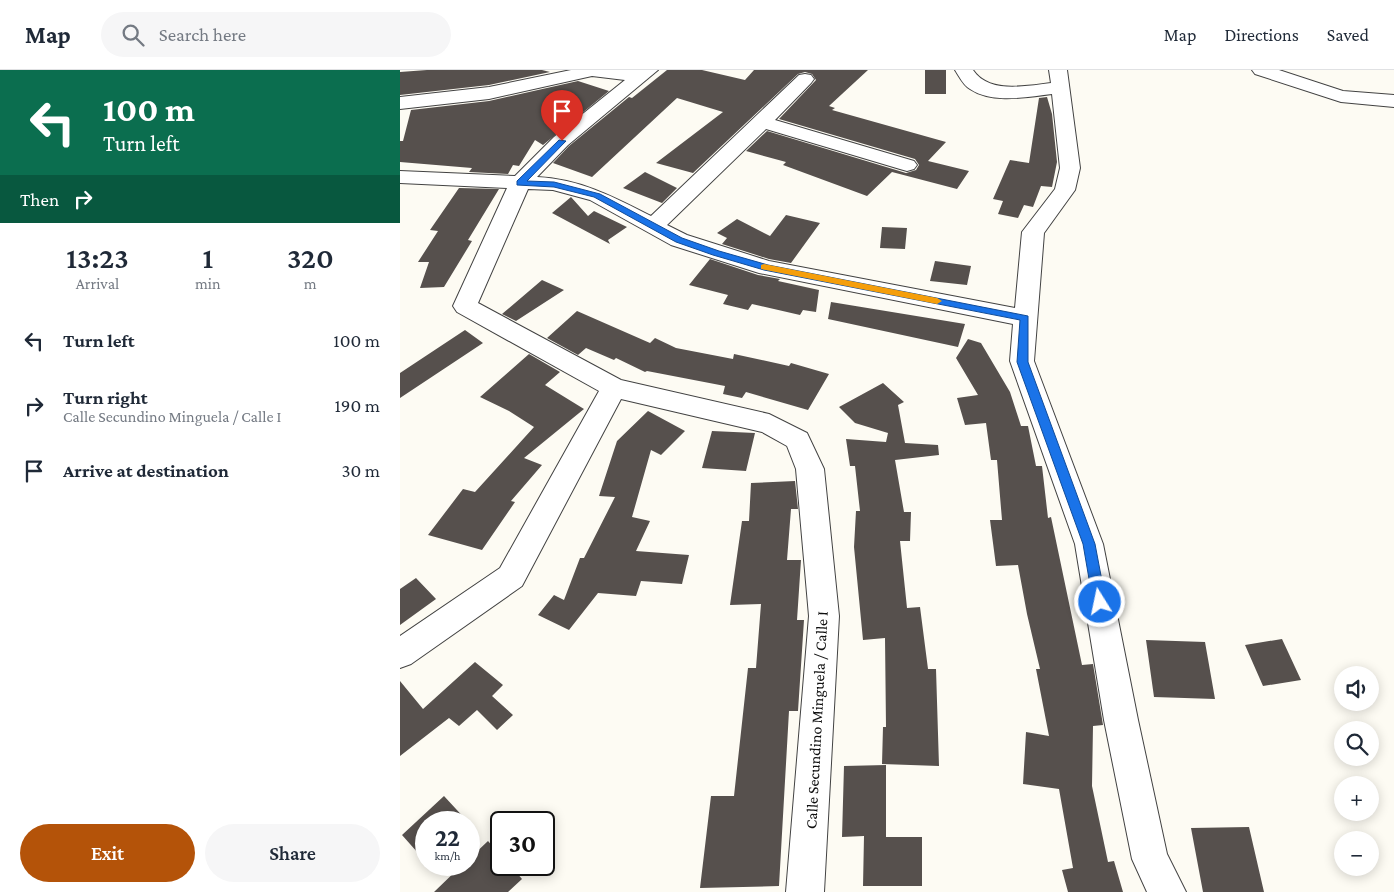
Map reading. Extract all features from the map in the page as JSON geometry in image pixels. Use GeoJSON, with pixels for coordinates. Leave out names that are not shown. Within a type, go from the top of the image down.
{"type":"FeatureCollection","features":[{"type":"Feature","properties":{"kind":"street"},"geometry":{"type":"LineString","coordinates":[[964,70],[977,85],[990,90],[1021,92],[1058,79],[1070,168],[1065,190],[1033,232],[1022,362],[1089,544],[1121,720],[1150,859],[1167,892]]}},
{"type":"Feature","properties":{"kind":"street"},"geometry":{"type":"LineString","coordinates":[[1261,70],[1341,96],[1394,101]]}},
{"type":"Feature","properties":{"kind":"street"},"geometry":{"type":"LineString","coordinates":[[400,103],[489,93],[592,71],[645,74]]}},
{"type":"Feature","properties":{"kind":"street","name":"Calle Secundino Minguela / Calle I"},"geometry":{"type":"LineString","coordinates":[[645,74],[562,141],[520,183],[465,306],[614,388],[769,424],[798,440],[810,469],[824,616],[806,892]]}},
{"type":"Feature","properties":{"kind":"street"},"geometry":{"type":"LineString","coordinates":[[654,225],[805,79]]}},
{"type":"Feature","properties":{"kind":"street"},"geometry":{"type":"LineString","coordinates":[[762,122],[907,165]]}},
{"type":"Feature","properties":{"kind":"street"},"geometry":{"type":"LineString","coordinates":[[400,177],[554,184],[597,196],[679,240],[767,268],[1025,318]]}},
{"type":"Feature","properties":{"kind":"street"},"geometry":{"type":"LineString","coordinates":[[400,654],[510,577],[614,388]]}},
{"type":"Feature","properties":{"kind":"building"},"geometry":{"type":"Polygon","coordinates":[[[427,70],[542,70],[550,72],[489,85],[400,95],[400,72],[427,70]]]}},
{"type":"Feature","properties":{"kind":"building"},"geometry":{"type":"Polygon","coordinates":[[[667,70],[702,70],[745,80],[754,70],[868,70],[829,106],[835,108],[832,110],[946,142],[928,161],[969,171],[957,189],[892,172],[867,196],[783,165],[786,162],[746,151],[767,131],[906,173],[916,170],[919,165],[915,159],[779,119],[816,80],[812,74],[805,72],[798,74],[693,173],[656,163],[723,112],[677,98],[592,177],[553,163],[569,146],[629,97],[632,98],[667,70]]]}},
{"type":"Feature","properties":{"kind":"building"},"geometry":{"type":"Polygon","coordinates":[[[925,70],[946,70],[946,94],[925,94],[925,70]]]}},
{"type":"Feature","properties":{"kind":"building"},"geometry":{"type":"Polygon","coordinates":[[[578,81],[609,91],[543,145],[535,140],[519,166],[513,165],[508,174],[469,172],[472,168],[400,162],[400,141],[403,141],[411,110],[489,101],[578,81]]]}},
{"type":"Feature","properties":{"kind":"building"},"geometry":{"type":"Polygon","coordinates":[[[1047,97],[1052,114],[1057,162],[1052,187],[1041,186],[1033,207],[1024,205],[1018,218],[998,214],[1003,201],[993,199],[1010,160],[1029,163],[1039,98],[1047,97]]]}},
{"type":"Feature","properties":{"kind":"building"},"geometry":{"type":"Polygon","coordinates":[[[645,172],[677,188],[662,203],[623,188],[645,172]]]}},
{"type":"Feature","properties":{"kind":"building"},"geometry":{"type":"Polygon","coordinates":[[[459,188],[499,189],[468,240],[472,241],[444,287],[420,288],[429,262],[418,262],[438,231],[430,230],[459,188]]]}},
{"type":"Feature","properties":{"kind":"building"},"geometry":{"type":"Polygon","coordinates":[[[571,197],[588,216],[594,211],[627,227],[608,240],[610,244],[552,213],[571,197]]]}},
{"type":"Feature","properties":{"kind":"building"},"geometry":{"type":"Polygon","coordinates":[[[786,215],[820,223],[791,263],[769,259],[722,244],[727,238],[717,233],[737,219],[770,236],[786,215]]]}},
{"type":"Feature","properties":{"kind":"building"},"geometry":{"type":"Polygon","coordinates":[[[882,227],[907,228],[905,249],[880,248],[882,227]]]}},
{"type":"Feature","properties":{"kind":"building"},"geometry":{"type":"Polygon","coordinates":[[[710,259],[758,275],[780,279],[778,281],[819,290],[816,312],[803,310],[800,315],[752,304],[748,310],[723,304],[728,295],[689,285],[710,259]]]}},
{"type":"Feature","properties":{"kind":"building"},"geometry":{"type":"Polygon","coordinates":[[[935,261],[971,266],[967,285],[930,281],[935,261]]]}},
{"type":"Feature","properties":{"kind":"building"},"geometry":{"type":"Polygon","coordinates":[[[542,280],[564,290],[516,321],[502,314],[542,280]]]}},
{"type":"Feature","properties":{"kind":"building"},"geometry":{"type":"Polygon","coordinates":[[[831,302],[965,324],[958,347],[828,319],[831,302]]]}},
{"type":"Feature","properties":{"kind":"building"},"geometry":{"type":"Polygon","coordinates":[[[577,311],[650,343],[655,338],[676,348],[733,359],[734,354],[789,366],[791,363],[829,374],[808,410],[746,392],[742,398],[723,394],[725,386],[645,372],[616,358],[614,360],[586,348],[578,355],[547,338],[577,311]]]}},
{"type":"Feature","properties":{"kind":"building"},"geometry":{"type":"Polygon","coordinates":[[[465,330],[483,343],[400,398],[400,373],[465,330]]]}},
{"type":"Feature","properties":{"kind":"building"},"geometry":{"type":"Polygon","coordinates":[[[968,339],[981,343],[1010,392],[1021,426],[1028,426],[1036,466],[1042,466],[1048,518],[1051,517],[1082,665],[1093,664],[1103,725],[1093,726],[1092,786],[1108,862],[1114,861],[1123,892],[1068,892],[1062,870],[1073,868],[1059,789],[1023,784],[1026,732],[1049,736],[1036,669],[1040,669],[1018,565],[996,566],[990,520],[1002,520],[997,460],[991,460],[986,423],[965,425],[957,398],[978,395],[956,358],[968,339]]]}},
{"type":"Feature","properties":{"kind":"building"},"geometry":{"type":"Polygon","coordinates":[[[529,354],[560,372],[545,385],[584,409],[524,458],[542,465],[511,501],[515,502],[482,550],[428,535],[463,489],[475,492],[534,427],[509,411],[480,397],[529,354]]]}},
{"type":"Feature","properties":{"kind":"building"},"geometry":{"type":"Polygon","coordinates":[[[883,383],[904,402],[898,405],[905,443],[938,445],[939,455],[895,460],[904,512],[911,512],[910,541],[900,541],[907,608],[920,607],[928,669],[936,669],[939,766],[882,764],[883,727],[886,727],[885,638],[863,640],[854,547],[856,511],[860,511],[855,466],[850,466],[846,439],[886,442],[888,433],[855,423],[839,407],[883,383]]]}},
{"type":"Feature","properties":{"kind":"building"},"geometry":{"type":"Polygon","coordinates":[[[648,411],[685,431],[661,455],[651,450],[632,517],[650,521],[636,551],[689,555],[682,584],[641,581],[636,596],[598,593],[569,630],[538,615],[554,595],[564,600],[580,558],[584,558],[615,497],[599,496],[617,441],[648,411]]]}},
{"type":"Feature","properties":{"kind":"building"},"geometry":{"type":"Polygon","coordinates":[[[712,431],[755,433],[746,471],[702,468],[712,431]]]}},
{"type":"Feature","properties":{"kind":"building"},"geometry":{"type":"Polygon","coordinates":[[[795,481],[798,509],[791,509],[787,560],[801,560],[797,620],[804,620],[798,711],[789,711],[779,886],[700,888],[711,796],[734,796],[748,668],[756,668],[761,604],[730,605],[742,521],[749,521],[751,483],[795,481]]]}},
{"type":"Feature","properties":{"kind":"building"},"geometry":{"type":"Polygon","coordinates":[[[416,578],[436,599],[400,625],[400,589],[416,578]]]}},
{"type":"Feature","properties":{"kind":"building"},"geometry":{"type":"Polygon","coordinates":[[[1282,639],[1301,680],[1263,686],[1245,645],[1282,639]]]}},
{"type":"Feature","properties":{"kind":"building"},"geometry":{"type":"Polygon","coordinates":[[[1146,640],[1205,642],[1215,699],[1154,697],[1146,640]]]}},
{"type":"Feature","properties":{"kind":"building"},"geometry":{"type":"Polygon","coordinates":[[[475,662],[503,685],[492,696],[513,715],[497,730],[477,710],[459,726],[449,718],[400,756],[400,681],[423,709],[475,662]]]}},
{"type":"Feature","properties":{"kind":"building"},"geometry":{"type":"Polygon","coordinates":[[[886,765],[886,837],[922,837],[922,886],[863,886],[864,836],[842,837],[844,766],[886,765]]]}},
{"type":"Feature","properties":{"kind":"building"},"geometry":{"type":"Polygon","coordinates":[[[444,796],[458,811],[428,811],[444,796]]]}},
{"type":"Feature","properties":{"kind":"building"},"geometry":{"type":"Polygon","coordinates":[[[415,823],[415,850],[402,835],[415,823]]]}},
{"type":"Feature","properties":{"kind":"building"},"geometry":{"type":"Polygon","coordinates":[[[1249,827],[1264,892],[1203,892],[1191,828],[1249,827]]]}},
{"type":"Feature","properties":{"kind":"building"},"geometry":{"type":"Polygon","coordinates":[[[488,841],[490,843],[490,876],[519,876],[522,879],[508,892],[434,892],[451,876],[480,876],[480,849],[488,841]]]}},
{"type":"Feature","properties":{"kind":"slow traffic"},"geometry":{"type":"LineString","coordinates":[[764,267],[937,301]]}},
{"type":"Feature","properties":{"kind":"route"},"geometry":{"type":"LineString","coordinates":[[562,141],[520,183],[554,184],[597,196],[679,240],[767,268],[1025,318],[1022,362],[1089,544],[1100,602]]}}]}
